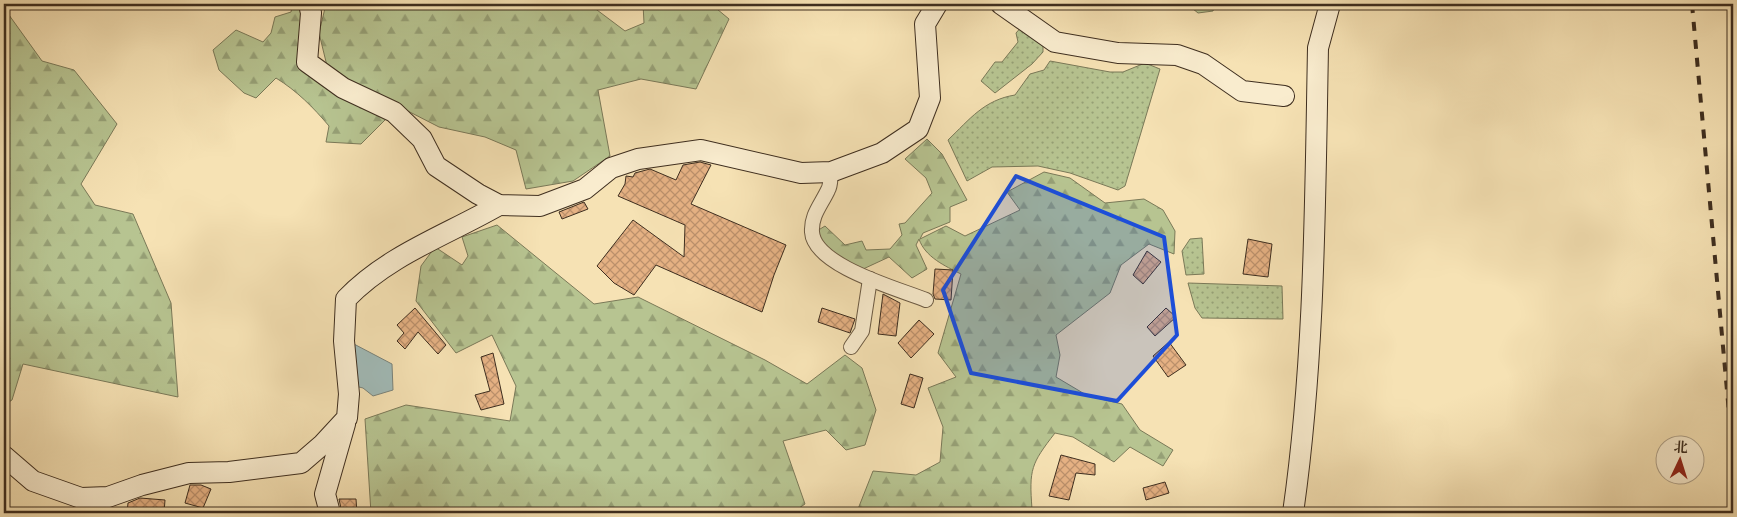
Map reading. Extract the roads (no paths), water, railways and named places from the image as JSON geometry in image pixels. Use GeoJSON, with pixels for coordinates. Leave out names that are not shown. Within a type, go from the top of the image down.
{"type":"FeatureCollection","features":[{"type":"Feature","properties":{"kind":"street"},"geometry":{"type":"LineString","coordinates":[[309,4],[311,13],[307,62],[344,88],[394,112],[422,139],[436,166],[478,194],[499,205],[540,206],[585,189],[611,168],[638,159],[701,150],[801,173],[831,172],[882,153],[918,129],[930,98],[925,24],[937,4]]}},
{"type":"Feature","properties":{"kind":"street"},"geometry":{"type":"LineString","coordinates":[[1001,4],[1055,42],[1118,54],[1178,55],[1203,64],[1242,91],[1284,96]]}},
{"type":"Feature","properties":{"kind":"street"},"geometry":{"type":"LineString","coordinates":[[1293,513],[1303,446],[1310,336],[1318,48],[1330,4]]}},
{"type":"Feature","properties":{"kind":"street"},"geometry":{"type":"LineString","coordinates":[[831,172],[829,189],[814,214],[812,234],[825,256],[870,279],[926,300]]}},
{"type":"Feature","properties":{"kind":"street"},"geometry":{"type":"LineString","coordinates":[[330,513],[325,494],[347,418],[348,394],[344,341],[346,299],[362,283],[393,261],[437,236],[499,205]]}},
{"type":"Feature","properties":{"kind":"street"},"geometry":{"type":"LineString","coordinates":[[852,348],[862,332],[870,279]]}},
{"type":"Feature","properties":{"kind":"street"},"geometry":{"type":"LineString","coordinates":[[4,456],[33,481],[81,498],[108,498],[142,485],[189,473],[229,472],[301,463],[323,444],[347,418]]}},
{"type":"Feature","properties":{"kind":"water"},"geometry":{"type":"Polygon","coordinates":[[[352,343],[392,364],[393,390],[373,396],[363,388],[355,386],[352,343]]]}},
{"type":"Feature","properties":{"kind":"railway"},"geometry":{"type":"LineString","coordinates":[[1692,4],[1733,457]]}}]}
